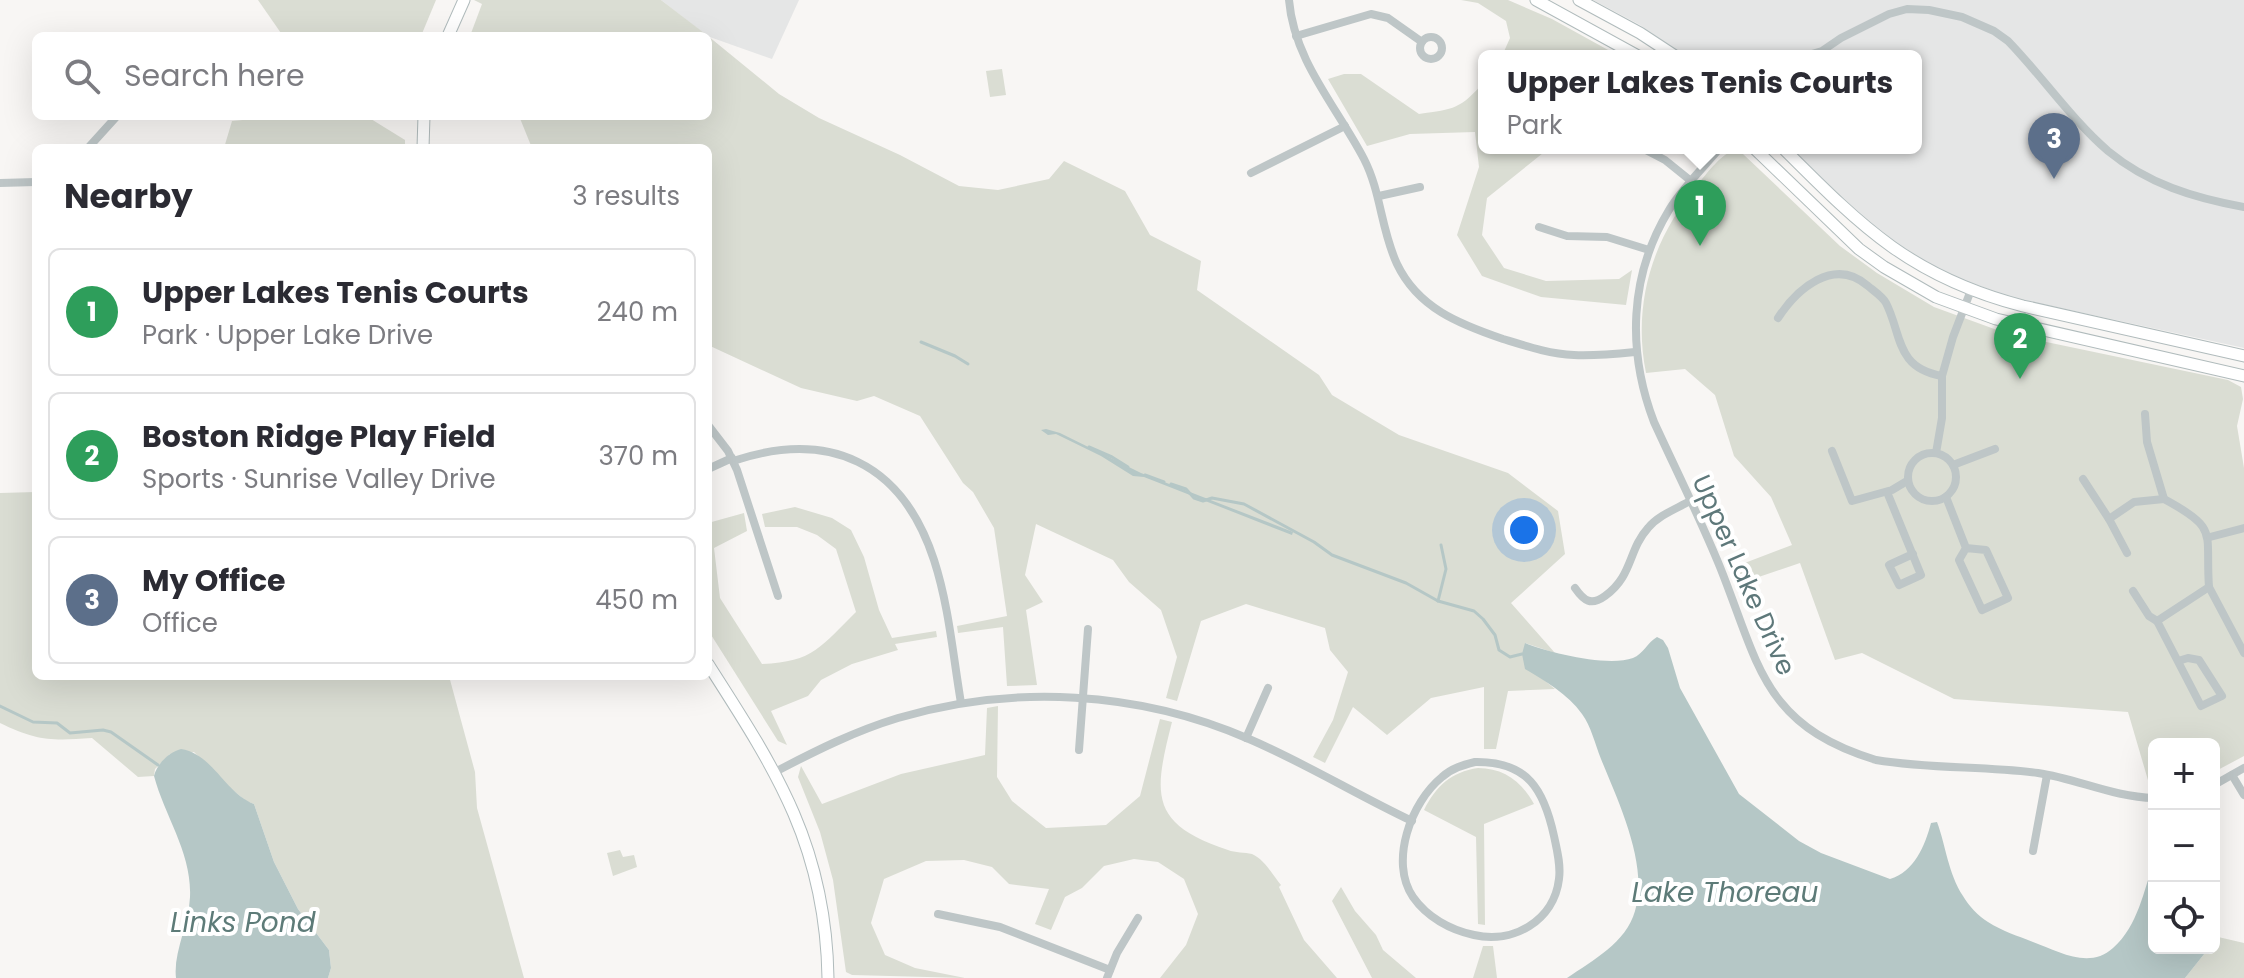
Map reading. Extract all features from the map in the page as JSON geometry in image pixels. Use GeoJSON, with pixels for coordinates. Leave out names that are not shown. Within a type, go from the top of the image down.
{"type":"FeatureCollection","features":[{"type":"Feature","properties":{"kind":"main road"},"geometry":{"type":"LineString","coordinates":[[450,32],[464,0]]}},
{"type":"Feature","properties":{"kind":"main road"},"geometry":{"type":"LineString","coordinates":[[1536,0],[1627,50]]}},
{"type":"Feature","properties":{"kind":"main road"},"geometry":{"type":"LineString","coordinates":[[1579,0],[1666,50]]}},
{"type":"Feature","properties":{"kind":"main road"},"geometry":{"type":"LineString","coordinates":[[423,144],[424,120]]}},
{"type":"Feature","properties":{"kind":"main road"},"geometry":{"type":"LineString","coordinates":[[1760,154],[1859,249],[1909,282],[1964,309],[2244,376]]}},
{"type":"Feature","properties":{"kind":"main road"},"geometry":{"type":"LineString","coordinates":[[1789,154],[1876,237],[1922,267],[1971,290],[2023,306],[2244,356]]}},
{"type":"Feature","properties":{"kind":"main road"},"geometry":{"type":"LineString","coordinates":[[712,670],[791,803],[812,861],[824,920],[828,978]]}},
{"type":"Feature","properties":{"kind":"street"},"geometry":{"type":"LineString","coordinates":[[1289,0],[1296,36],[1313,73],[1364,159],[1379,196],[1396,263],[1416,292],[1441,314],[1476,330],[1550,352],[1595,356],[1635,352]]}},
{"type":"Feature","properties":{"kind":"street"},"geometry":{"type":"LineString","coordinates":[[1826,50],[1865,25],[1898,11],[1929,10],[1980,24],[2008,41],[2093,137],[2125,163],[2153,180],[2186,194],[2244,207]]}},
{"type":"Feature","properties":{"kind":"street"},"geometry":{"type":"LineString","coordinates":[[1296,36],[1371,14],[1388,18],[1422,42]]}},
{"type":"Feature","properties":{"kind":"street"},"geometry":{"type":"LineString","coordinates":[[92,144],[113,120]]}},
{"type":"Feature","properties":{"kind":"street"},"geometry":{"type":"LineString","coordinates":[[1251,173],[1345,126]]}},
{"type":"Feature","properties":{"kind":"street"},"geometry":{"type":"LineString","coordinates":[[1654,154],[1691,181]]}},
{"type":"Feature","properties":{"kind":"street","name":"Upper Lake Drive"},"geometry":{"type":"LineString","coordinates":[[1715,154],[1671,207],[1649,250],[1637,295],[1635,352],[1650,412],[1720,568],[1752,658],[1762,675],[1785,707],[1816,734],[1852,753],[1876,760],[2047,775],[2118,795],[2148,798]]}},
{"type":"Feature","properties":{"kind":"street"},"geometry":{"type":"LineString","coordinates":[[0,183],[32,182]]}},
{"type":"Feature","properties":{"kind":"street"},"geometry":{"type":"LineString","coordinates":[[1379,196],[1420,187]]}},
{"type":"Feature","properties":{"kind":"street"},"geometry":{"type":"LineString","coordinates":[[1539,227],[1567,236],[1607,237],[1649,250]]}},
{"type":"Feature","properties":{"kind":"street"},"geometry":{"type":"LineString","coordinates":[[1778,318],[1802,287],[1818,279],[1840,275],[1862,281],[1885,301],[1901,349],[1924,369],[1942,376]]}},
{"type":"Feature","properties":{"kind":"street"},"geometry":{"type":"LineString","coordinates":[[1936,453],[1942,418],[1942,376],[1971,290]]}},
{"type":"Feature","properties":{"kind":"street"},"geometry":{"type":"LineString","coordinates":[[2145,414],[2147,442],[2164,499]]}},
{"type":"Feature","properties":{"kind":"street"},"geometry":{"type":"LineString","coordinates":[[712,431],[732,459],[778,596]]}},
{"type":"Feature","properties":{"kind":"street"},"geometry":{"type":"LineString","coordinates":[[712,467],[732,459],[776,449],[815,448],[849,457],[867,466],[893,487],[914,517],[933,559],[961,703]]}},
{"type":"Feature","properties":{"kind":"street"},"geometry":{"type":"LineString","coordinates":[[1953,465],[1995,449]]}},
{"type":"Feature","properties":{"kind":"street"},"geometry":{"type":"LineString","coordinates":[[1832,451],[1852,501],[1887,492],[1907,481]]}},
{"type":"Feature","properties":{"kind":"street"},"geometry":{"type":"LineString","coordinates":[[1936,453],[1953,465],[1956,480],[1946,497],[1925,500],[1913,493],[1907,481],[1912,462],[1925,454],[1936,453]]}},
{"type":"Feature","properties":{"kind":"street"},"geometry":{"type":"LineString","coordinates":[[2083,479],[2127,553]]}},
{"type":"Feature","properties":{"kind":"street"},"geometry":{"type":"LineString","coordinates":[[1887,492],[1913,554]]}},
{"type":"Feature","properties":{"kind":"street"},"geometry":{"type":"LineString","coordinates":[[1946,497],[1966,548]]}},
{"type":"Feature","properties":{"kind":"street"},"geometry":{"type":"LineString","coordinates":[[2109,519],[2134,502],[2164,499],[2194,515],[2210,537],[2209,587],[2244,653]]}},
{"type":"Feature","properties":{"kind":"street"},"geometry":{"type":"LineString","coordinates":[[1575,588],[1583,599],[1595,602],[1616,588],[1628,572],[1637,545],[1650,525],[1690,501]]}},
{"type":"Feature","properties":{"kind":"street"},"geometry":{"type":"LineString","coordinates":[[2210,537],[2244,528]]}},
{"type":"Feature","properties":{"kind":"street"},"geometry":{"type":"LineString","coordinates":[[1966,548],[1986,550],[2008,598],[1982,610],[1959,560],[1966,548]]}},
{"type":"Feature","properties":{"kind":"street"},"geometry":{"type":"LineString","coordinates":[[2157,621],[2209,587]]}},
{"type":"Feature","properties":{"kind":"street"},"geometry":{"type":"LineString","coordinates":[[2133,591],[2149,616],[2157,621],[2201,706],[2222,696],[2199,660],[2188,658],[2178,661]]}},
{"type":"Feature","properties":{"kind":"street"},"geometry":{"type":"LineString","coordinates":[[1079,750],[1088,629]]}},
{"type":"Feature","properties":{"kind":"street"},"geometry":{"type":"LineString","coordinates":[[1246,738],[1268,688]]}},
{"type":"Feature","properties":{"kind":"street"},"geometry":{"type":"LineString","coordinates":[[775,772],[866,729],[919,712],[961,703],[1016,697],[1083,698],[1149,707],[1246,738],[1412,821]]}},
{"type":"Feature","properties":{"kind":"street"},"geometry":{"type":"LineString","coordinates":[[1500,763],[1521,772],[1539,790],[1549,812],[1560,865],[1552,901],[1537,921],[1516,934],[1504,937],[1465,934],[1438,921],[1415,900],[1403,877],[1401,852],[1412,821],[1430,788],[1462,765],[1500,763]]}},
{"type":"Feature","properties":{"kind":"street"},"geometry":{"type":"LineString","coordinates":[[2220,782],[2244,768]]}},
{"type":"Feature","properties":{"kind":"street"},"geometry":{"type":"LineString","coordinates":[[2033,851],[2047,775]]}},
{"type":"Feature","properties":{"kind":"street"},"geometry":{"type":"LineString","coordinates":[[2232,775],[2244,795]]}},
{"type":"Feature","properties":{"kind":"street"},"geometry":{"type":"LineString","coordinates":[[938,914],[1014,931],[1108,974],[1138,918]]}},
{"type":"Feature","properties":{"kind":"shaded area"},"geometry":{"type":"Polygon","coordinates":[[[258,0],[436,0],[423,32],[280,32],[258,0]]]}},
{"type":"Feature","properties":{"kind":"shaded area"},"geometry":{"type":"Polygon","coordinates":[[[474,0],[661,0],[703,32],[472,32],[482,4],[474,0]]]}},
{"type":"Feature","properties":{"kind":"shaded area"},"geometry":{"type":"Polygon","coordinates":[[[661,0],[799,0],[772,59],[712,38],[712,32],[702,32],[661,0]]]}},
{"type":"Feature","properties":{"kind":"shaded area"},"geometry":{"type":"Polygon","coordinates":[[[1461,0],[1508,0],[1552,19],[1608,50],[1505,50],[1510,38],[1506,21],[1478,3],[1461,0]]]}},
{"type":"Feature","properties":{"kind":"shaded area"},"geometry":{"type":"Polygon","coordinates":[[[1593,0],[2244,0],[2244,348],[2010,297],[1942,272],[1873,229],[1797,154],[1922,154],[1922,50],[1676,50],[1640,25],[1593,0]]]}},
{"type":"Feature","properties":{"kind":"shaded area"},"geometry":{"type":"Polygon","coordinates":[[[712,39],[779,94],[819,118],[959,186],[998,190],[1049,179],[1064,161],[1125,191],[1150,235],[1201,261],[1197,290],[1319,375],[1332,395],[1399,435],[1508,473],[1558,511],[1565,554],[1511,603],[1555,653],[1525,643],[1544,680],[1555,689],[1508,691],[1496,749],[1484,749],[1484,687],[1431,698],[1387,735],[1353,707],[1325,763],[1313,757],[1333,720],[1348,672],[1330,650],[1325,628],[1246,604],[1201,621],[1177,701],[1166,698],[1177,657],[1161,610],[1129,582],[1113,560],[1036,524],[1025,575],[1043,602],[1026,610],[1037,685],[1007,686],[1003,627],[958,633],[957,626],[1007,616],[994,528],[920,416],[874,396],[857,401],[801,388],[712,347],[712,144],[530,144],[521,120],[712,120],[712,39]]]}},
{"type":"Feature","properties":{"kind":"shaded area"},"geometry":{"type":"Polygon","coordinates":[[[1002,69],[1006,95],[990,97],[986,71],[1002,69]]]}},
{"type":"Feature","properties":{"kind":"shaded area"},"geometry":{"type":"Polygon","coordinates":[[[1344,74],[1361,74],[1419,114],[1456,106],[1478,88],[1478,154],[1542,154],[1487,198],[1482,235],[1504,268],[1546,281],[1619,279],[1632,270],[1626,305],[1541,297],[1482,276],[1457,235],[1479,167],[1475,132],[1410,134],[1367,146],[1328,79],[1344,74]]]}},
{"type":"Feature","properties":{"kind":"shaded area"},"geometry":{"type":"Polygon","coordinates":[[[373,120],[405,140],[405,144],[225,144],[232,121],[373,120]]]}},
{"type":"Feature","properties":{"kind":"shaded area"},"geometry":{"type":"Polygon","coordinates":[[[1727,154],[1743,154],[1840,246],[1877,273],[1934,307],[2008,334],[2228,380],[2241,387],[2243,399],[2237,426],[2244,468],[2244,756],[2220,769],[2220,738],[2148,738],[2148,780],[2128,712],[1954,699],[1862,653],[1835,660],[1800,563],[1735,585],[1729,569],[1792,545],[1771,497],[1734,456],[1715,395],[1685,369],[1646,373],[1642,347],[1644,296],[1658,248],[1683,204],[1727,154]]]}},
{"type":"Feature","properties":{"kind":"shaded area"},"geometry":{"type":"Polygon","coordinates":[[[32,492],[32,680],[450,680],[475,772],[477,808],[524,978],[328,978],[331,968],[329,950],[298,909],[274,862],[254,804],[223,782],[194,752],[170,754],[155,769],[154,776],[138,777],[92,738],[45,738],[0,723],[0,493],[32,492]]]}},
{"type":"Feature","properties":{"kind":"shaded area"},"geometry":{"type":"Polygon","coordinates":[[[795,507],[832,518],[851,530],[864,557],[879,610],[892,638],[936,631],[937,637],[895,644],[898,650],[852,664],[821,680],[808,696],[771,711],[787,745],[778,741],[712,636],[712,522],[744,513],[747,531],[714,548],[720,598],[762,664],[805,656],[825,643],[856,612],[836,549],[817,535],[797,527],[765,527],[762,514],[795,507]]]}},
{"type":"Feature","properties":{"kind":"shaded area"},"geometry":{"type":"Polygon","coordinates":[[[998,706],[997,777],[1012,801],[1046,828],[1106,825],[1140,796],[1160,719],[1172,722],[1161,787],[1163,803],[1170,817],[1202,840],[1231,851],[1252,854],[1260,860],[1281,885],[1279,887],[1304,940],[1337,978],[1160,978],[1186,945],[1198,914],[1184,879],[1158,862],[1134,859],[1104,866],[1082,888],[1065,897],[1051,930],[1035,924],[1049,889],[1009,884],[992,867],[964,860],[926,861],[884,879],[871,923],[885,955],[915,968],[965,978],[852,975],[846,972],[833,880],[820,832],[798,777],[801,766],[822,804],[901,774],[985,755],[987,708],[998,706]]]}},
{"type":"Feature","properties":{"kind":"shaded area"},"geometry":{"type":"Polygon","coordinates":[[[1478,768],[1511,778],[1524,789],[1534,804],[1484,824],[1485,925],[1478,924],[1476,837],[1424,810],[1445,782],[1460,773],[1478,768]]]}},
{"type":"Feature","properties":{"kind":"shaded area"},"geometry":{"type":"Polygon","coordinates":[[[620,850],[623,857],[634,855],[637,867],[613,876],[607,853],[620,850]]]}},
{"type":"Feature","properties":{"kind":"shaded area"},"geometry":{"type":"Polygon","coordinates":[[[1341,887],[1355,911],[1376,935],[1383,950],[1416,978],[1372,978],[1332,901],[1341,887]]]}},
{"type":"Feature","properties":{"kind":"shaded area"},"geometry":{"type":"Polygon","coordinates":[[[2220,937],[2244,943],[2244,978],[2185,978],[2204,954],[2220,954],[2220,937]]]}},
{"type":"Feature","properties":{"kind":"shaded area"},"geometry":{"type":"Polygon","coordinates":[[[1483,946],[1493,946],[1497,978],[1473,978],[1483,946]]]}},
{"type":"Feature","properties":{"kind":"water"},"geometry":{"type":"Polygon","coordinates":[[[1046,429],[1141,473],[1293,532],[1292,535],[1144,477],[1133,476],[1101,456],[1041,430],[1046,429]]]}},
{"type":"Feature","properties":{"kind":"water","name":"Lake Thoreau"},"geometry":{"type":"Polygon","coordinates":[[[1657,637],[1668,648],[1680,688],[1739,794],[1799,841],[1821,853],[1890,879],[1906,871],[1912,864],[1922,849],[1931,823],[1937,822],[1954,878],[1965,900],[1977,914],[2010,933],[2073,957],[2094,958],[2122,939],[2139,907],[2148,879],[2148,954],[2204,954],[2185,978],[1567,978],[1607,950],[1631,922],[1638,893],[1638,874],[1623,813],[1588,724],[1563,694],[1525,669],[1522,654],[1525,643],[1579,658],[1622,660],[1637,656],[1657,637]]]}},
{"type":"Feature","properties":{"kind":"water","name":"Links Pond"},"geometry":{"type":"Polygon","coordinates":[[[181,749],[202,758],[244,799],[254,804],[274,862],[298,909],[329,950],[331,968],[328,978],[176,978],[177,959],[189,907],[189,881],[182,850],[154,776],[164,759],[181,749]]]}},
{"type":"Feature","properties":{"kind":"waterway"},"geometry":{"type":"LineString","coordinates":[[921,342],[968,364]]}},
{"type":"Feature","properties":{"kind":"waterway"},"geometry":{"type":"LineString","coordinates":[[1089,447],[1128,467]]}},
{"type":"Feature","properties":{"kind":"waterway"},"geometry":{"type":"LineString","coordinates":[[1145,475],[1164,482]]}},
{"type":"Feature","properties":{"kind":"waterway"},"geometry":{"type":"LineString","coordinates":[[1171,484],[1186,489],[1194,498],[1203,501],[1212,498],[1244,504],[1332,555],[1406,583],[1438,601],[1474,611],[1495,635],[1499,650],[1510,657],[1522,654]]}},
{"type":"Feature","properties":{"kind":"waterway"},"geometry":{"type":"LineString","coordinates":[[1438,601],[1446,569],[1441,545]]}},
{"type":"Feature","properties":{"kind":"waterway"},"geometry":{"type":"LineString","coordinates":[[0,706],[33,722],[57,723],[70,733],[111,732],[158,765]]}},
{"type":"Feature","properties":{"kind":"place","name":"My Office"},"geometry":{"type":"Point","coordinates":[2054,179]}},
{"type":"Feature","properties":{"kind":"place","name":"Upper Lakes Tenis Courts"},"geometry":{"type":"Point","coordinates":[1700,246]}},
{"type":"Feature","properties":{"kind":"place","name":"Boston Ridge Play Field"},"geometry":{"type":"Point","coordinates":[2020,379]}}]}
